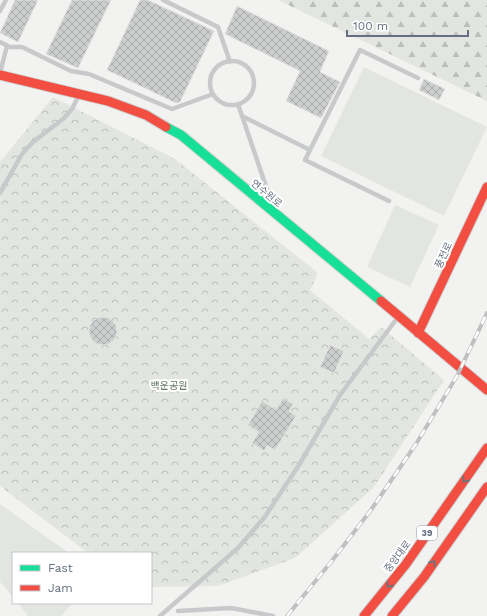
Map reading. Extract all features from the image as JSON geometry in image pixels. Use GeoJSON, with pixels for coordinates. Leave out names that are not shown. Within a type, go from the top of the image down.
{"type":"FeatureCollection","features":[{"type":"Feature","properties":{"kind":"street","name":"연수원로"},"geometry":{"type":"LineString","coordinates":[[0,74],[108,101],[146,115],[181,135],[487,390]]}},
{"type":"Feature","properties":{"kind":"street","name":"풍전로"},"geometry":{"type":"LineString","coordinates":[[418,333],[487,187]]}},
{"type":"Feature","properties":{"kind":"street","name":"중앙대로"},"geometry":{"type":"LineString","coordinates":[[364,616],[406,564],[487,448]]}},
{"type":"Feature","properties":{"kind":"street","name":"39"},"geometry":{"type":"LineString","coordinates":[[392,616],[424,577],[487,488]]}},
{"type":"Feature","properties":{"kind":"street"},"geometry":{"type":"LineString","coordinates":[[467,515],[487,499]]}},
{"type":"Feature","properties":{"kind":"lane"},"geometry":{"type":"LineString","coordinates":[[0,11],[6,0]]}},
{"type":"Feature","properties":{"kind":"lane"},"geometry":{"type":"LineString","coordinates":[[163,0],[218,27],[230,62]]}},
{"type":"Feature","properties":{"kind":"lane"},"geometry":{"type":"LineString","coordinates":[[0,42],[10,47],[22,47],[70,72],[89,74],[172,109],[213,94]]}},
{"type":"Feature","properties":{"kind":"lane"},"geometry":{"type":"LineString","coordinates":[[0,74],[7,46]]}},
{"type":"Feature","properties":{"kind":"lane"},"geometry":{"type":"LineString","coordinates":[[389,202],[305,160],[360,50],[418,78]]}},
{"type":"Feature","properties":{"kind":"lane"},"geometry":{"type":"LineString","coordinates":[[230,62],[238,62],[244,65],[253,76],[254,83],[253,90],[244,102],[230,105],[223,103],[213,94],[211,80],[213,73],[218,67],[224,63],[230,62]]}},
{"type":"Feature","properties":{"kind":"lane"},"geometry":{"type":"LineString","coordinates":[[0,193],[22,154],[37,139],[63,119],[72,109],[80,94]]}},
{"type":"Feature","properties":{"kind":"lane"},"geometry":{"type":"LineString","coordinates":[[238,104],[275,214]]}},
{"type":"Feature","properties":{"kind":"lane"},"geometry":{"type":"LineString","coordinates":[[242,116],[310,150]]}},
{"type":"Feature","properties":{"kind":"lane"},"geometry":{"type":"LineString","coordinates":[[160,616],[238,548],[264,518],[299,465],[340,395],[398,317]]}},
{"type":"Feature","properties":{"kind":"lane"},"geometry":{"type":"LineString","coordinates":[[178,611],[231,608],[273,616]]}},
{"type":"Feature","properties":{"kind":"green space"},"geometry":{"type":"Polygon","coordinates":[[[278,0],[487,0],[487,101],[278,0]]]}},
{"type":"Feature","properties":{"kind":"green space"},"geometry":{"type":"Polygon","coordinates":[[[364,67],[487,127],[444,216],[321,156],[364,67]]]}},
{"type":"Feature","properties":{"kind":"green space","name":"백운공원"},"geometry":{"type":"Polygon","coordinates":[[[53,97],[175,159],[318,273],[310,290],[369,339],[381,327],[444,380],[374,487],[295,558],[218,586],[152,587],[152,552],[87,552],[0,486],[0,162],[53,97]]]}},
{"type":"Feature","properties":{"kind":"green space"},"geometry":{"type":"Polygon","coordinates":[[[395,205],[439,225],[410,287],[367,267],[395,205]]]}},
{"type":"Feature","properties":{"kind":"green space"},"geometry":{"type":"Polygon","coordinates":[[[0,504],[68,552],[12,552],[12,596],[0,582],[0,504]]]}},
{"type":"Feature","properties":{"kind":"green space"},"geometry":{"type":"Polygon","coordinates":[[[19,604],[72,604],[61,616],[28,616],[19,604]]]}},
{"type":"Feature","properties":{"kind":"building"},"geometry":{"type":"Polygon","coordinates":[[[15,0],[38,0],[18,42],[0,33],[15,0]]]}},
{"type":"Feature","properties":{"kind":"building"},"geometry":{"type":"Polygon","coordinates":[[[72,0],[111,0],[78,68],[46,54],[72,0]]]}},
{"type":"Feature","properties":{"kind":"building"},"geometry":{"type":"Polygon","coordinates":[[[140,0],[148,0],[214,31],[180,102],[176,103],[107,70],[140,0]]]}},
{"type":"Feature","properties":{"kind":"building"},"geometry":{"type":"Polygon","coordinates":[[[237,6],[329,51],[320,72],[340,82],[321,118],[286,101],[300,71],[225,34],[237,6]]]}},
{"type":"Feature","properties":{"kind":"building"},"geometry":{"type":"Polygon","coordinates":[[[424,79],[445,89],[439,100],[419,90],[424,79]]]}},
{"type":"Feature","properties":{"kind":"building"},"geometry":{"type":"Polygon","coordinates":[[[103,317],[113,321],[117,331],[113,341],[103,345],[93,341],[89,331],[93,321],[103,317]]]}},
{"type":"Feature","properties":{"kind":"building"},"geometry":{"type":"Polygon","coordinates":[[[330,345],[344,351],[334,373],[320,367],[330,345]]]}},
{"type":"Feature","properties":{"kind":"building"},"geometry":{"type":"Polygon","coordinates":[[[283,398],[293,404],[289,411],[296,416],[275,450],[267,445],[264,451],[252,443],[259,432],[248,425],[262,401],[276,410],[283,398]]]}},
{"type":"Feature","properties":{"kind":"railway"},"geometry":{"type":"LineString","coordinates":[[287,616],[371,510],[416,444],[457,376],[487,313]]}},
{"type":"Feature","properties":{"kind":"traffic: fast"},"geometry":{"type":"LineString","coordinates":[[166,127],[181,135],[381,301]]}},
{"type":"Feature","properties":{"kind":"traffic: jam"},"geometry":{"type":"LineString","coordinates":[[0,75],[108,101],[146,115],[166,127]]}},
{"type":"Feature","properties":{"kind":"traffic: jam"},"geometry":{"type":"LineString","coordinates":[[418,333],[487,187]]}},
{"type":"Feature","properties":{"kind":"traffic: jam"},"geometry":{"type":"LineString","coordinates":[[381,301],[487,390]]}},
{"type":"Feature","properties":{"kind":"traffic: jam"},"geometry":{"type":"LineString","coordinates":[[364,616],[406,564],[487,448]]}},
{"type":"Feature","properties":{"kind":"traffic: jam"},"geometry":{"type":"LineString","coordinates":[[392,616],[424,577],[487,487]]}}]}
